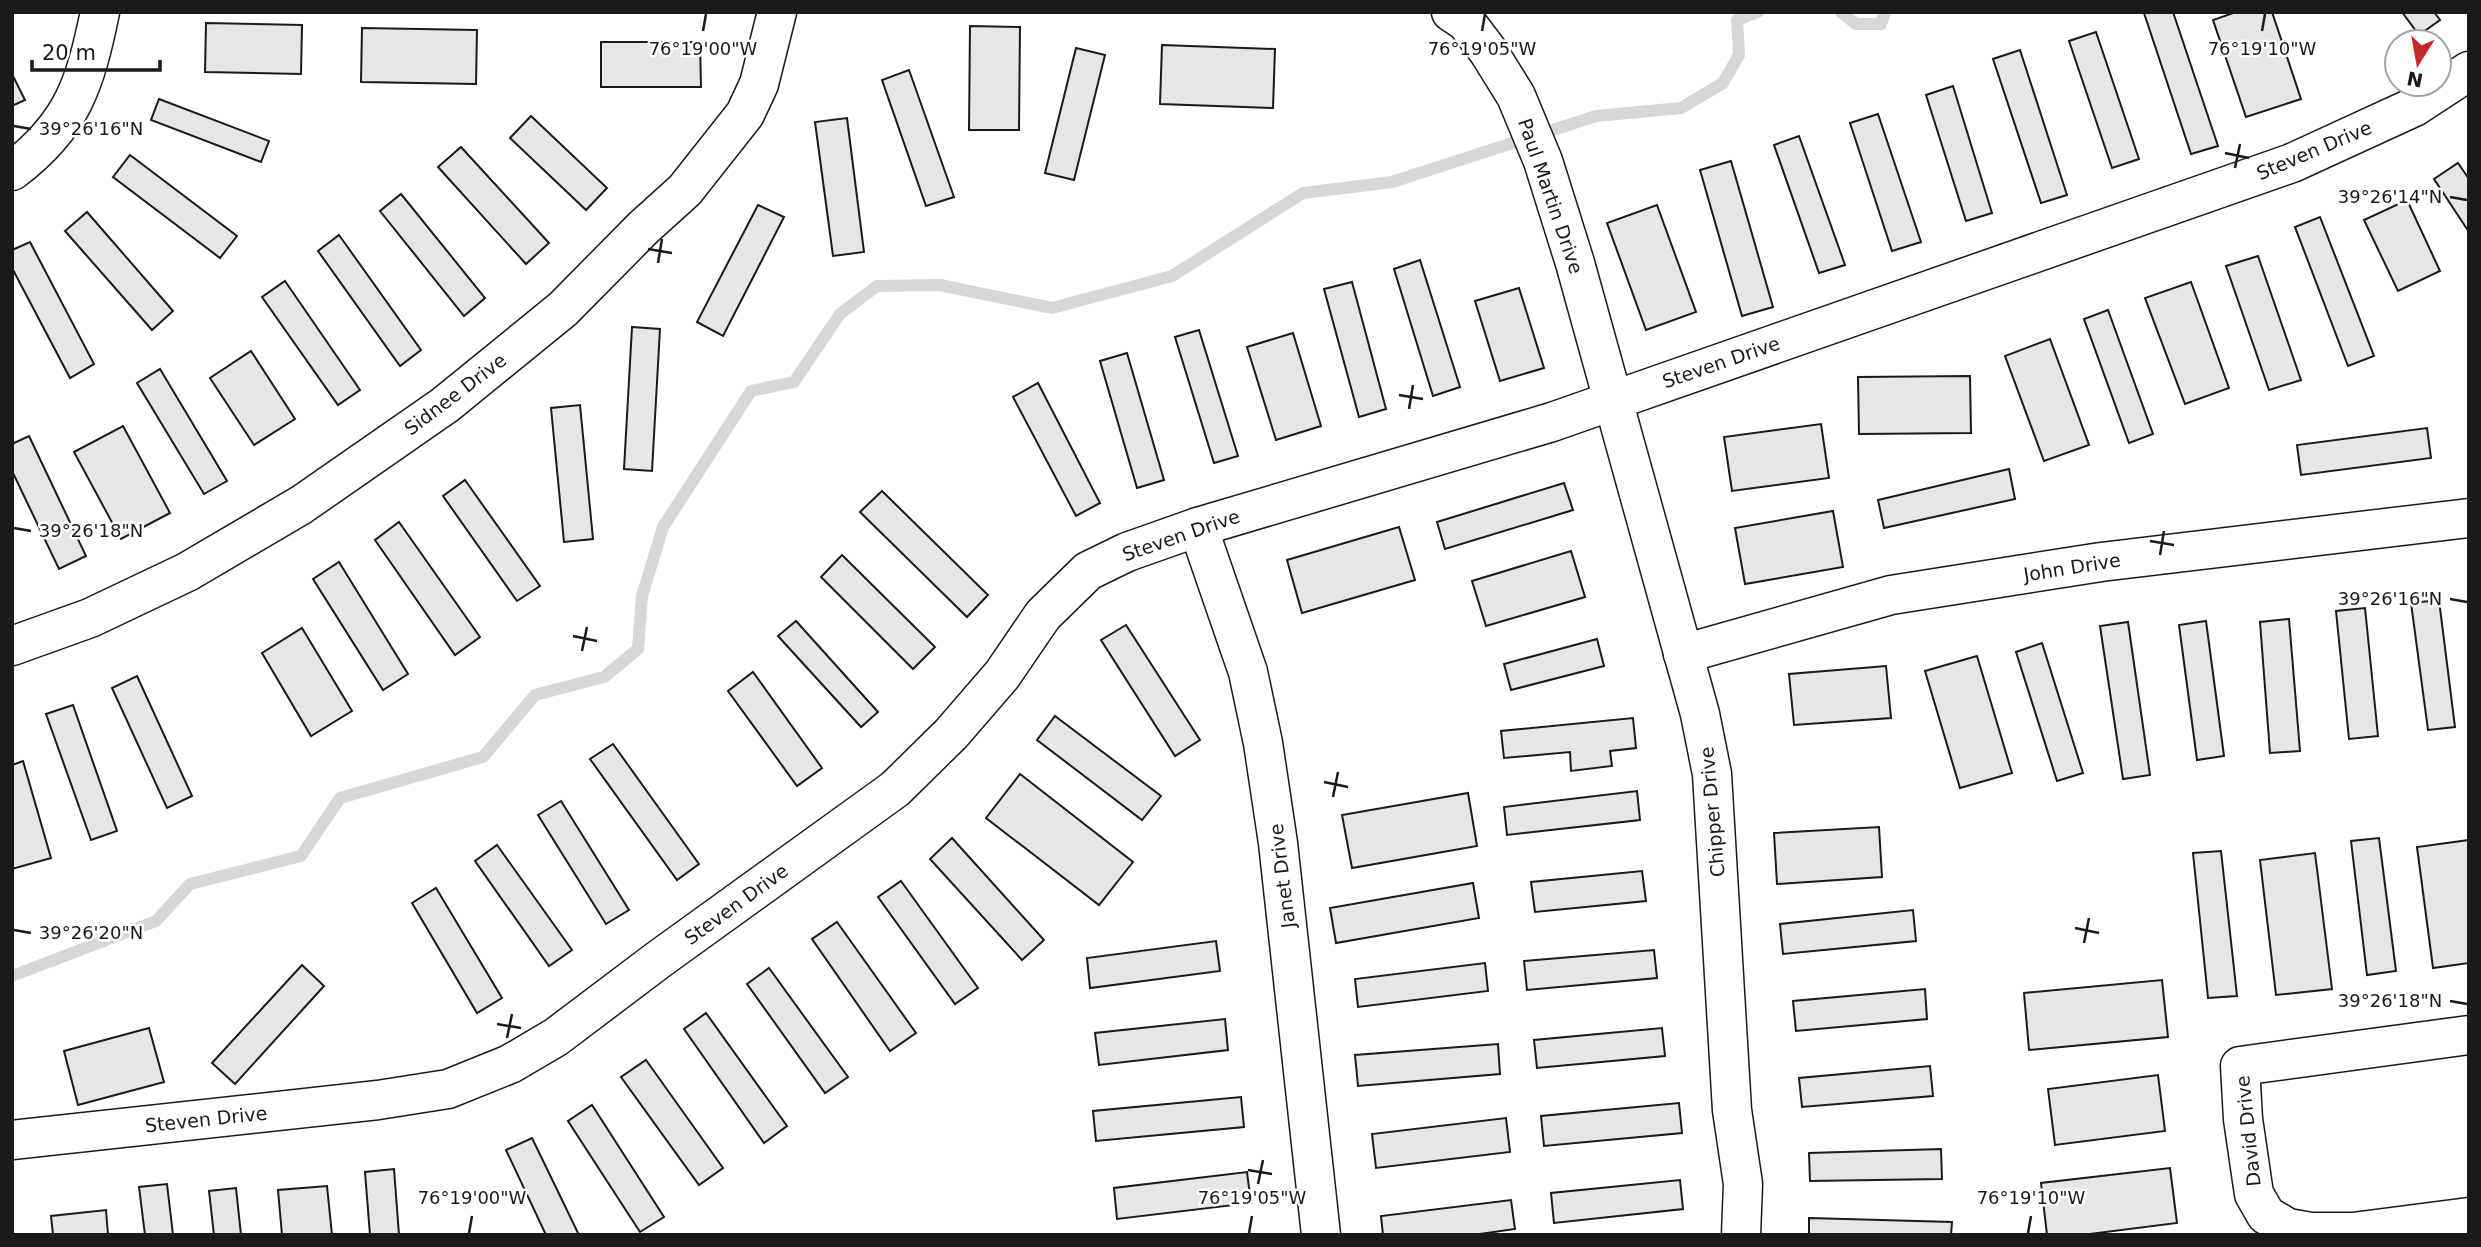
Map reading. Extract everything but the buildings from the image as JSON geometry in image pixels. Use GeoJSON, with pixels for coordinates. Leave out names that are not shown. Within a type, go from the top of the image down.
{"type":"FeatureCollection","features":[{"type":"Feature","properties":{"kind":"street"},"geometry":{"type":"LineString","coordinates":[[12,171],[30,158],[60,126],[77,98],[100,12]]}},
{"type":"Feature","properties":{"kind":"street","name":"Sidnee Drive"},"geometry":{"type":"LineString","coordinates":[[12,646],[90,618],[187,572],[301,505],[444,405],[563,309],[643,228],[685,190],[745,114],[759,84],[777,12]]}},
{"type":"Feature","properties":{"kind":"street","name":"Paul Martin Drive"},"geometry":{"type":"LineString","coordinates":[[1464,16],[1516,96],[1543,161],[1613,400]]}},
{"type":"Feature","properties":{"kind":"street","name":"Steven Drive"},"geometry":{"type":"LineString","coordinates":[[12,1140],[378,1100],[448,1089],[510,1064],[556,1037],[895,789],[951,734],[1002,675],[1043,615],[1088,571],[1127,552],[1198,527],[1552,422],[2292,163],[2414,107],[2469,71]]}},
{"type":"Feature","properties":{"kind":"street","name":"Chipper Drive"},"geometry":{"type":"LineString","coordinates":[[1613,400],[1700,714],[1712,774],[1732,1110],[1743,1184],[1741,1235]]}},
{"type":"Feature","properties":{"kind":"street","name":"John Drive"},"geometry":{"type":"LineString","coordinates":[[1683,654],[1891,595],[2101,562],[2469,518]]}},
{"type":"Feature","properties":{"kind":"street","name":"Janet Drive"},"geometry":{"type":"LineString","coordinates":[[1198,527],[1248,672],[1263,743],[1279,843],[1321,1235]]}},
{"type":"Feature","properties":{"kind":"street","name":"David Drive"},"geometry":{"type":"LineString","coordinates":[[2469,1035],[2240,1066],[2243,1119],[2254,1194],[2266,1215],[2288,1228],[2311,1232],[2353,1232],[2469,1217]]}},
{"type":"Feature","properties":{"kind":"waterway"},"geometry":{"type":"LineString","coordinates":[[12,976],[156,921],[190,884],[301,856],[340,798],[483,757],[535,695],[604,677],[638,649],[642,596],[663,527],[751,391],[794,382],[840,314],[877,286],[940,285],[1052,308],[1172,276],[1303,193],[1392,182],[1596,116],[1681,108],[1723,83],[1739,55],[1737,20],[1758,12]]}},
{"type":"Feature","properties":{"kind":"waterway"},"geometry":{"type":"LineString","coordinates":[[1841,12],[1856,24],[1881,24],[1885,12]]}}]}
